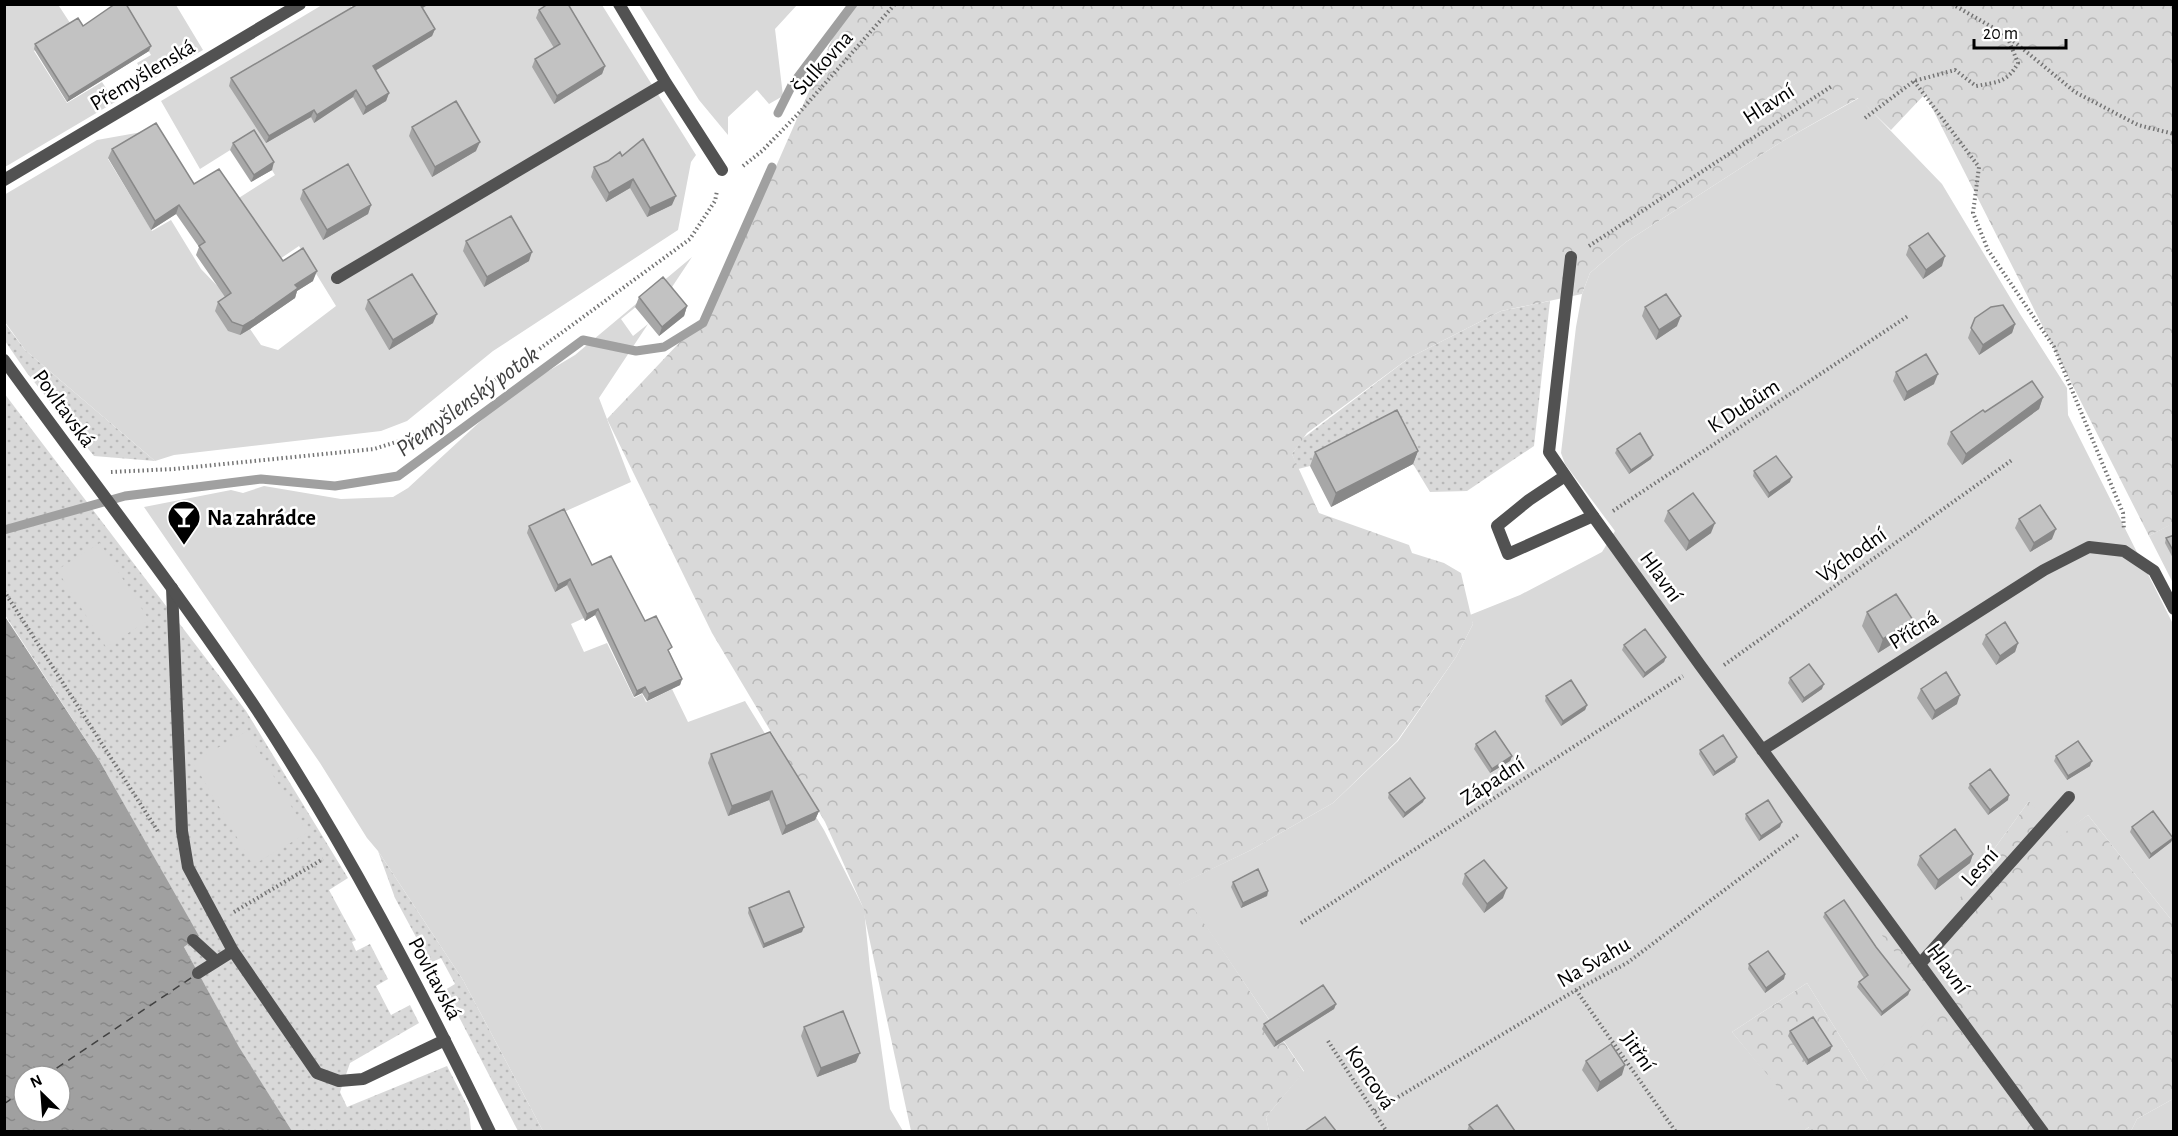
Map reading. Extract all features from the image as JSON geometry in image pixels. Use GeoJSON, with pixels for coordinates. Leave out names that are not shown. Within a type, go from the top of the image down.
{"type":"FeatureCollection","features":[{"type":"Feature","properties":{"kind":"street","name":"Přemyšlenská"},"geometry":{"type":"LineString","coordinates":[[4,180],[300,4]]}},
{"type":"Feature","properties":{"kind":"street"},"geometry":{"type":"LineString","coordinates":[[619,4],[722,170]]}},
{"type":"Feature","properties":{"kind":"street"},"geometry":{"type":"LineString","coordinates":[[337,278],[666,83]]}},
{"type":"Feature","properties":{"kind":"street","name":"Hlavní"},"geometry":{"type":"LineString","coordinates":[[1571,257],[1549,452],[1708,676],[1817,821],[2043,1131]]}},
{"type":"Feature","properties":{"kind":"street","name":"Povltavská"},"geometry":{"type":"LineString","coordinates":[[4,360],[172,588],[257,711],[341,847],[445,1040],[490,1131]]}},
{"type":"Feature","properties":{"kind":"street"},"geometry":{"type":"LineString","coordinates":[[1565,476],[1529,500],[1497,526],[1508,554],[1595,519]]}},
{"type":"Feature","properties":{"kind":"street","name":"Příčná"},"geometry":{"type":"LineString","coordinates":[[1762,750],[2044,570],[2089,547],[2124,551]]}},
{"type":"Feature","properties":{"kind":"street"},"geometry":{"type":"LineString","coordinates":[[2124,551],[2154,571],[2174,609]]}},
{"type":"Feature","properties":{"kind":"street"},"geometry":{"type":"LineString","coordinates":[[172,588],[182,831],[188,867],[233,951],[317,1073],[339,1081],[363,1079],[445,1040]]}},
{"type":"Feature","properties":{"kind":"street","name":"Lesní"},"geometry":{"type":"LineString","coordinates":[[1920,964],[2069,797]]}},
{"type":"Feature","properties":{"kind":"street"},"geometry":{"type":"LineString","coordinates":[[193,940],[216,961]]}},
{"type":"Feature","properties":{"kind":"street"},"geometry":{"type":"LineString","coordinates":[[198,973],[233,951]]}},
{"type":"Feature","properties":{"kind":"path","name":"Šulkovna"},"geometry":{"type":"LineString","coordinates":[[762,151],[798,114],[895,4]]}},
{"type":"Feature","properties":{"kind":"path"},"geometry":{"type":"LineString","coordinates":[[1952,4],[2006,35],[2075,92],[2138,125],[2174,134]]}},
{"type":"Feature","properties":{"kind":"path"},"geometry":{"type":"LineString","coordinates":[[1864,118],[1914,81],[1955,70],[1976,86],[1999,81],[2011,75],[2018,63],[2006,35]]}},
{"type":"Feature","properties":{"kind":"path"},"geometry":{"type":"LineString","coordinates":[[1914,81],[1979,167],[1973,213],[1988,250],[2054,346],[2123,513],[2124,551]]}},
{"type":"Feature","properties":{"kind":"path","name":"Hlavní"},"geometry":{"type":"LineString","coordinates":[[1571,257],[1832,86]]}},
{"type":"Feature","properties":{"kind":"path"},"geometry":{"type":"LineString","coordinates":[[91,480],[112,471],[174,469],[374,449],[412,437],[527,358],[690,238],[715,201],[722,170]]}},
{"type":"Feature","properties":{"kind":"path","name":"K Dubům"},"geometry":{"type":"LineString","coordinates":[[1595,519],[1908,316]]}},
{"type":"Feature","properties":{"kind":"path","name":"Východní"},"geometry":{"type":"LineString","coordinates":[[1708,676],[2012,460]]}},
{"type":"Feature","properties":{"kind":"path"},"geometry":{"type":"LineString","coordinates":[[4,591],[163,839]]}},
{"type":"Feature","properties":{"kind":"path","name":"Západní"},"geometry":{"type":"LineString","coordinates":[[1301,923],[1701,665]]}},
{"type":"Feature","properties":{"kind":"path","name":"Na Svahu"},"geometry":{"type":"LineString","coordinates":[[1375,1111],[1576,990],[1627,963],[1817,821]]}},
{"type":"Feature","properties":{"kind":"path"},"geometry":{"type":"LineString","coordinates":[[217,922],[324,858]]}},
{"type":"Feature","properties":{"kind":"path","name":"Jitřní"},"geometry":{"type":"LineString","coordinates":[[1576,990],[1676,1131]]}},
{"type":"Feature","properties":{"kind":"path","name":"Koncová"},"geometry":{"type":"LineString","coordinates":[[1328,1041],[1387,1131]]}},
{"type":"Feature","properties":{"kind":"green space"},"geometry":{"type":"Polygon","coordinates":[[[4,5],[66,5],[59,6],[72,26],[34,51],[67,103],[102,82],[115,102],[5,167],[4,5]]]}},
{"type":"Feature","properties":{"kind":"green space"},"geometry":{"type":"Polygon","coordinates":[[[121,5],[176,5],[203,50],[148,82],[137,63],[151,55],[121,5]]]}},
{"type":"Feature","properties":{"kind":"green space"},"geometry":{"type":"Polygon","coordinates":[[[322,5],[350,5],[355,13],[386,5],[602,5],[696,155],[691,162],[678,230],[493,351],[407,421],[381,431],[174,455],[155,461],[25,350],[5,322],[4,195],[97,140],[142,132],[108,159],[152,231],[171,220],[201,269],[229,298],[261,345],[278,350],[336,306],[299,246],[237,288],[234,201],[275,175],[251,137],[200,169],[161,101],[322,5]]]}},
{"type":"Feature","properties":{"kind":"green space"},"geometry":{"type":"Polygon","coordinates":[[[639,5],[797,5],[775,29],[783,96],[769,104],[757,90],[728,117],[728,135],[699,100],[639,5]]]}},
{"type":"Feature","properties":{"kind":"green space"},"geometry":{"type":"Polygon","coordinates":[[[847,5],[2173,5],[2174,523],[2149,536],[1925,94],[1891,130],[1858,98],[1781,142],[1626,242],[1590,273],[1582,294],[1501,311],[1409,358],[1307,433],[1292,454],[1319,513],[1409,545],[1412,553],[1444,563],[1461,573],[1473,624],[1456,657],[1397,741],[1333,803],[1251,850],[1179,885],[1304,1072],[1266,1117],[1269,1131],[911,1131],[862,905],[825,822],[712,633],[607,419],[715,305],[847,5]]]}},
{"type":"Feature","properties":{"kind":"green space"},"geometry":{"type":"Polygon","coordinates":[[[1859,98],[1942,184],[2067,388],[2068,415],[2173,624],[2173,922],[2088,815],[2058,838],[2029,801],[1928,945],[1881,934],[1939,1009],[1868,1081],[1807,983],[1732,1032],[1810,1126],[1804,1131],[1269,1132],[1266,1117],[1304,1071],[1178,885],[1251,850],[1333,803],[1398,741],[1456,657],[1473,624],[1470,615],[1520,595],[1602,552],[1615,531],[1565,464],[1561,453],[1576,327],[1582,294],[1590,273],[1626,242],[1781,142],[1859,98]]]}},
{"type":"Feature","properties":{"kind":"green space"},"geometry":{"type":"Polygon","coordinates":[[[692,257],[666,296],[659,288],[621,319],[633,336],[648,324],[599,398],[631,482],[528,528],[555,587],[568,583],[584,618],[571,624],[584,652],[607,643],[634,698],[642,694],[646,702],[672,689],[688,722],[745,701],[824,830],[864,909],[890,1109],[903,1131],[543,1131],[463,980],[378,851],[367,838],[320,763],[144,507],[231,490],[243,493],[264,486],[341,499],[393,497],[408,488],[510,394],[575,355],[692,257]]]}},
{"type":"Feature","properties":{"kind":"green space"},"geometry":{"type":"Polygon","coordinates":[[[1550,301],[1534,446],[1467,491],[1430,492],[1413,464],[1310,466],[1298,469],[1292,454],[1302,439],[1409,358],[1501,311],[1550,301]]]}},
{"type":"Feature","properties":{"kind":"green space"},"geometry":{"type":"Polygon","coordinates":[[[4,322],[25,350],[155,461],[94,456],[27,373],[5,341],[4,322]]]}},
{"type":"Feature","properties":{"kind":"green space"},"geometry":{"type":"Polygon","coordinates":[[[4,393],[246,711],[348,878],[329,890],[356,940],[352,942],[356,951],[370,944],[388,979],[376,986],[391,1015],[410,1005],[419,1023],[350,1063],[340,1092],[347,1107],[447,1066],[469,1109],[471,1131],[292,1131],[239,1048],[184,947],[198,936],[99,760],[5,615],[4,393]]]}},
{"type":"Feature","properties":{"kind":"green space"},"geometry":{"type":"Polygon","coordinates":[[[2173,523],[2173,583],[2149,536],[2173,523]]]}},
{"type":"Feature","properties":{"kind":"green space"},"geometry":{"type":"Polygon","coordinates":[[[100,543],[149,620],[106,647],[57,570],[100,543]]]}},
{"type":"Feature","properties":{"kind":"green space"},"geometry":{"type":"Polygon","coordinates":[[[247,731],[307,833],[253,865],[193,762],[247,731]]]}},
{"type":"Feature","properties":{"kind":"green space"},"geometry":{"type":"Polygon","coordinates":[[[2029,801],[2067,830],[2088,815],[2173,922],[2173,1099],[2137,1119],[2131,1131],[1804,1131],[1809,1127],[1732,1032],[1807,983],[1868,1081],[1880,934],[1981,867],[2029,801]]]}},
{"type":"Feature","properties":{"kind":"green space"},"geometry":{"type":"Polygon","coordinates":[[[378,851],[463,980],[543,1131],[518,1131],[445,990],[455,984],[441,958],[430,963],[395,898],[378,851]]]}},
{"type":"Feature","properties":{"kind":"green space"},"geometry":{"type":"Polygon","coordinates":[[[2173,1099],[2173,1131],[2131,1131],[2137,1119],[2173,1099]]]}},
{"type":"Feature","properties":{"kind":"water"},"geometry":{"type":"Polygon","coordinates":[[[4,615],[99,760],[199,936],[184,947],[239,1047],[292,1131],[5,1131],[4,615]]]}},
{"type":"Feature","properties":{"kind":"building"},"geometry":{"type":"Polygon","coordinates":[[[115,4],[126,4],[151,46],[69,97],[35,44],[78,18],[83,26],[115,4]]]}},
{"type":"Feature","properties":{"kind":"building"},"geometry":{"type":"Polygon","coordinates":[[[358,4],[420,4],[435,29],[373,66],[389,93],[366,107],[356,90],[317,115],[314,110],[269,136],[231,78],[358,4]]]}},
{"type":"Feature","properties":{"kind":"building"},"geometry":{"type":"Polygon","coordinates":[[[548,4],[568,4],[605,66],[557,96],[535,59],[560,44],[539,10],[548,4]]]}},
{"type":"Feature","properties":{"kind":"building"},"geometry":{"type":"Polygon","coordinates":[[[456,101],[480,142],[435,167],[412,127],[456,101]]]}},
{"type":"Feature","properties":{"kind":"building"},"geometry":{"type":"Polygon","coordinates":[[[156,123],[194,184],[219,169],[283,261],[303,248],[317,271],[295,285],[298,288],[243,326],[232,322],[218,302],[231,293],[199,246],[205,242],[179,205],[155,221],[112,149],[156,123]]]}},
{"type":"Feature","properties":{"kind":"building"},"geometry":{"type":"Polygon","coordinates":[[[254,130],[274,162],[254,175],[233,143],[254,130]]]}},
{"type":"Feature","properties":{"kind":"building"},"geometry":{"type":"Polygon","coordinates":[[[643,139],[676,196],[650,208],[633,179],[609,193],[594,167],[620,152],[622,156],[643,139]]]}},
{"type":"Feature","properties":{"kind":"building"},"geometry":{"type":"Polygon","coordinates":[[[348,164],[371,205],[327,230],[303,190],[348,164]]]}},
{"type":"Feature","properties":{"kind":"building"},"geometry":{"type":"Polygon","coordinates":[[[511,216],[532,252],[487,277],[466,241],[511,216]]]}},
{"type":"Feature","properties":{"kind":"building"},"geometry":{"type":"Polygon","coordinates":[[[1928,233],[1945,256],[1926,270],[1909,246],[1928,233]]]}},
{"type":"Feature","properties":{"kind":"building"},"geometry":{"type":"Polygon","coordinates":[[[412,274],[437,314],[393,340],[368,300],[412,274]]]}},
{"type":"Feature","properties":{"kind":"building"},"geometry":{"type":"Polygon","coordinates":[[[663,277],[687,306],[662,327],[639,297],[663,277]]]}},
{"type":"Feature","properties":{"kind":"building"},"geometry":{"type":"Polygon","coordinates":[[[1666,294],[1681,316],[1659,330],[1645,307],[1666,294]]]}},
{"type":"Feature","properties":{"kind":"building"},"geometry":{"type":"Polygon","coordinates":[[[2003,305],[2015,324],[1983,345],[1971,328],[1975,318],[1991,307],[2003,305]]]}},
{"type":"Feature","properties":{"kind":"building"},"geometry":{"type":"Polygon","coordinates":[[[1926,354],[1938,374],[1907,392],[1896,372],[1926,354]]]}},
{"type":"Feature","properties":{"kind":"building"},"geometry":{"type":"Polygon","coordinates":[[[2032,381],[2043,397],[1966,454],[1951,432],[2032,381]]]}},
{"type":"Feature","properties":{"kind":"building"},"geometry":{"type":"Polygon","coordinates":[[[1397,410],[1418,451],[1336,493],[1315,452],[1397,410]]]}},
{"type":"Feature","properties":{"kind":"building"},"geometry":{"type":"Polygon","coordinates":[[[1640,433],[1653,455],[1631,470],[1617,449],[1640,433]]]}},
{"type":"Feature","properties":{"kind":"building"},"geometry":{"type":"Polygon","coordinates":[[[1776,456],[1792,477],[1769,493],[1754,471],[1776,456]]]}},
{"type":"Feature","properties":{"kind":"building"},"geometry":{"type":"Polygon","coordinates":[[[1693,493],[1715,523],[1689,541],[1668,511],[1693,493]]]}},
{"type":"Feature","properties":{"kind":"building"},"geometry":{"type":"Polygon","coordinates":[[[2040,505],[2056,529],[2034,543],[2019,519],[2040,505]]]}},
{"type":"Feature","properties":{"kind":"building"},"geometry":{"type":"Polygon","coordinates":[[[564,509],[592,565],[611,556],[645,621],[656,616],[672,647],[668,650],[682,679],[649,694],[645,687],[637,691],[598,609],[587,614],[570,579],[558,585],[529,526],[564,509]]]}},
{"type":"Feature","properties":{"kind":"building"},"geometry":{"type":"Polygon","coordinates":[[[2174,535],[2174,552],[2166,538],[2174,535]]]}},
{"type":"Feature","properties":{"kind":"building"},"geometry":{"type":"Polygon","coordinates":[[[1896,594],[1913,620],[1883,639],[1867,612],[1896,594]]]}},
{"type":"Feature","properties":{"kind":"building"},"geometry":{"type":"Polygon","coordinates":[[[2005,622],[2018,643],[2000,656],[1986,635],[2005,622]]]}},
{"type":"Feature","properties":{"kind":"building"},"geometry":{"type":"Polygon","coordinates":[[[1645,629],[1666,657],[1645,673],[1624,645],[1645,629]]]}},
{"type":"Feature","properties":{"kind":"building"},"geometry":{"type":"Polygon","coordinates":[[[1809,664],[1824,684],[1804,698],[1790,678],[1809,664]]]}},
{"type":"Feature","properties":{"kind":"building"},"geometry":{"type":"Polygon","coordinates":[[[1946,672],[1960,695],[1935,711],[1921,689],[1946,672]]]}},
{"type":"Feature","properties":{"kind":"building"},"geometry":{"type":"Polygon","coordinates":[[[1571,680],[1587,705],[1563,721],[1546,696],[1571,680]]]}},
{"type":"Feature","properties":{"kind":"building"},"geometry":{"type":"Polygon","coordinates":[[[1495,731],[1512,756],[1492,769],[1476,744],[1495,731]]]}},
{"type":"Feature","properties":{"kind":"building"},"geometry":{"type":"Polygon","coordinates":[[[770,732],[819,811],[786,826],[772,791],[732,806],[711,754],[770,732]]]}},
{"type":"Feature","properties":{"kind":"building"},"geometry":{"type":"Polygon","coordinates":[[[1723,735],[1737,757],[1715,772],[1700,750],[1723,735]]]}},
{"type":"Feature","properties":{"kind":"building"},"geometry":{"type":"Polygon","coordinates":[[[2078,741],[2092,761],[2068,776],[2056,756],[2078,741]]]}},
{"type":"Feature","properties":{"kind":"building"},"geometry":{"type":"Polygon","coordinates":[[[1990,769],[2009,795],[1990,810],[1970,784],[1990,769]]]}},
{"type":"Feature","properties":{"kind":"building"},"geometry":{"type":"Polygon","coordinates":[[[1410,778],[1425,798],[1405,813],[1389,793],[1410,778]]]}},
{"type":"Feature","properties":{"kind":"building"},"geometry":{"type":"Polygon","coordinates":[[[1768,800],[1782,822],[1761,836],[1746,814],[1768,800]]]}},
{"type":"Feature","properties":{"kind":"building"},"geometry":{"type":"Polygon","coordinates":[[[2153,811],[2173,838],[2151,854],[2132,827],[2153,811]]]}},
{"type":"Feature","properties":{"kind":"building"},"geometry":{"type":"Polygon","coordinates":[[[1955,829],[1973,854],[1938,880],[1920,856],[1955,829]]]}},
{"type":"Feature","properties":{"kind":"building"},"geometry":{"type":"Polygon","coordinates":[[[1484,860],[1507,888],[1487,904],[1465,874],[1484,860]]]}},
{"type":"Feature","properties":{"kind":"building"},"geometry":{"type":"Polygon","coordinates":[[[1258,869],[1268,891],[1243,903],[1233,882],[1258,869]]]}},
{"type":"Feature","properties":{"kind":"building"},"geometry":{"type":"Polygon","coordinates":[[[789,891],[804,927],[764,944],[749,908],[789,891]]]}},
{"type":"Feature","properties":{"kind":"building"},"geometry":{"type":"Polygon","coordinates":[[[1844,900],[1876,947],[1910,990],[1882,1012],[1859,982],[1868,975],[1825,913],[1844,900]]]}},
{"type":"Feature","properties":{"kind":"building"},"geometry":{"type":"Polygon","coordinates":[[[1768,951],[1785,974],[1766,988],[1749,964],[1768,951]]]}},
{"type":"Feature","properties":{"kind":"building"},"geometry":{"type":"Polygon","coordinates":[[[1323,985],[1336,1004],[1276,1042],[1264,1024],[1323,985]]]}},
{"type":"Feature","properties":{"kind":"building"},"geometry":{"type":"Polygon","coordinates":[[[843,1011],[860,1053],[821,1068],[804,1027],[843,1011]]]}},
{"type":"Feature","properties":{"kind":"building"},"geometry":{"type":"Polygon","coordinates":[[[1813,1017],[1832,1046],[1808,1060],[1790,1031],[1813,1017]]]}},
{"type":"Feature","properties":{"kind":"building"},"geometry":{"type":"Polygon","coordinates":[[[1611,1044],[1625,1065],[1600,1082],[1586,1061],[1611,1044]]]}},
{"type":"Feature","properties":{"kind":"building"},"geometry":{"type":"Polygon","coordinates":[[[1497,1105],[1515,1131],[1474,1131],[1469,1125],[1497,1105]]]}},
{"type":"Feature","properties":{"kind":"building"},"geometry":{"type":"Polygon","coordinates":[[[1325,1117],[1336,1131],[1305,1131],[1325,1117]]]}},
{"type":"Feature","properties":{"kind":"waterway","name":"Přemyšlenský potok"},"geometry":{"type":"LineString","coordinates":[[778,113],[792,85],[853,4]]}},
{"type":"Feature","properties":{"kind":"waterway","name":"Přemyšlenský potok"},"geometry":{"type":"LineString","coordinates":[[4,530],[125,496],[261,479],[335,486],[398,476],[583,340],[636,351],[664,347],[703,323],[772,167]]}},
{"type":"Feature","properties":{"kind":"ferry route"},"geometry":{"type":"LineString","coordinates":[[63,1064],[194,976]]}},
{"type":"Feature","properties":{"kind":"ferry route"},"geometry":{"type":"LineString","coordinates":[[4,1104],[12,1098]]}},
{"type":"Feature","properties":{"kind":"place","name":"Na zahrádce"},"geometry":{"type":"Point","coordinates":[184,546]}}]}
